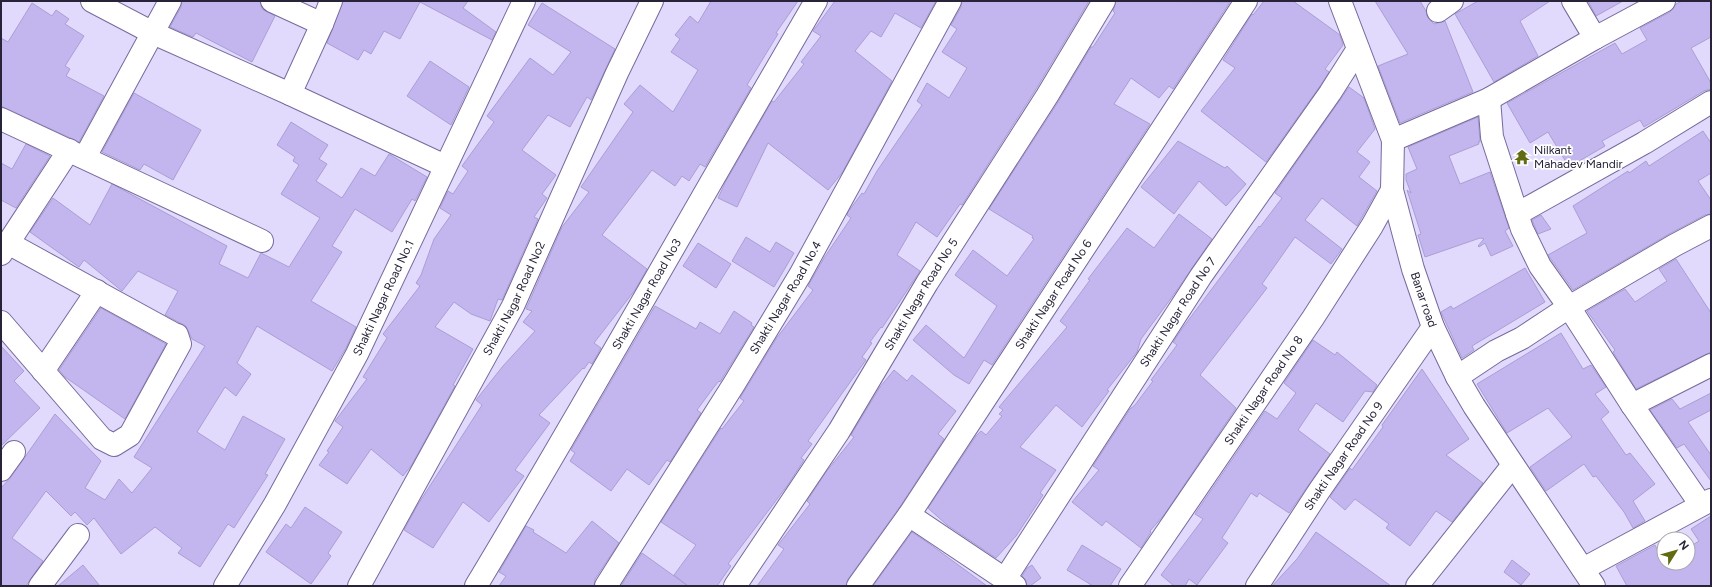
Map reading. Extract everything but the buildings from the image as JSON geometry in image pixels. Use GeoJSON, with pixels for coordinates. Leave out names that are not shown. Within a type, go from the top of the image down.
{"type":"FeatureCollection","features":[{"type":"Feature","properties":{"kind":"street"},"geometry":{"type":"LineString","coordinates":[[92,1],[153,33],[290,94],[445,166]]}},
{"type":"Feature","properties":{"kind":"street"},"geometry":{"type":"LineString","coordinates":[[1,322],[102,439],[114,445],[130,435],[180,344],[179,340],[174,334],[97,290],[5,248],[77,154],[153,33],[170,1]]}},
{"type":"Feature","properties":{"kind":"street"},"geometry":{"type":"LineString","coordinates":[[272,1],[322,24]]}},
{"type":"Feature","properties":{"kind":"street"},"geometry":{"type":"LineString","coordinates":[[290,94],[331,1]]}},
{"type":"Feature","properties":{"kind":"street","name":"Shakti Nagar Road No.1"},"geometry":{"type":"LineString","coordinates":[[225,586],[275,504],[357,354],[524,1]]}},
{"type":"Feature","properties":{"kind":"street","name":"Shakti Nagar Road No2"},"geometry":{"type":"LineString","coordinates":[[359,586],[513,306],[617,72],[652,1]]}},
{"type":"Feature","properties":{"kind":"street","name":"Shakti Nagar Road No3"},"geometry":{"type":"LineString","coordinates":[[476,586],[564,438],[816,1]]}},
{"type":"Feature","properties":{"kind":"street","name":"Shakti Nagar Road No.4"},"geometry":{"type":"LineString","coordinates":[[606,586],[734,384],[800,276],[950,1]]}},
{"type":"Feature","properties":{"kind":"street","name":"Shakti Nagar Road No 5"},"geometry":{"type":"LineString","coordinates":[[735,586],[839,431],[927,283],[1047,96],[1104,1]]}},
{"type":"Feature","properties":{"kind":"street","name":"Shakti Nagar Road No 6"},"geometry":{"type":"LineString","coordinates":[[858,586],[909,515],[1246,1]]}},
{"type":"Feature","properties":{"kind":"street","name":"Banar road"},"geometry":{"type":"LineString","coordinates":[[1340,1],[1393,140],[1392,190],[1413,269],[1432,327],[1457,377],[1474,406],[1589,577]]}},
{"type":"Feature","properties":{"kind":"street"},"geometry":{"type":"LineString","coordinates":[[1573,1],[1595,38]]}},
{"type":"Feature","properties":{"kind":"street"},"geometry":{"type":"LineString","coordinates":[[1393,140],[1489,99],[1595,38],[1664,1]]}},
{"type":"Feature","properties":{"kind":"street","name":"Shakti Nagar Road No 7"},"geometry":{"type":"LineString","coordinates":[[1010,582],[1201,276],[1325,99],[1358,49]]}},
{"type":"Feature","properties":{"kind":"street"},"geometry":{"type":"LineString","coordinates":[[1489,99],[1492,138],[1522,229],[1540,266],[1569,307],[1632,405],[1706,502],[1589,577]]}},
{"type":"Feature","properties":{"kind":"street"},"geometry":{"type":"LineString","coordinates":[[1517,214],[1644,143],[1711,102]]}},
{"type":"Feature","properties":{"kind":"street"},"geometry":{"type":"LineString","coordinates":[[1,119],[262,241]]}},
{"type":"Feature","properties":{"kind":"street","name":"Shakti Nagar Road No 8"},"geometry":{"type":"LineString","coordinates":[[1130,586],[1313,318],[1372,226],[1392,190]]}},
{"type":"Feature","properties":{"kind":"street"},"geometry":{"type":"LineString","coordinates":[[1457,377],[1496,351],[1522,338],[1569,307],[1675,245],[1711,226]]}},
{"type":"Feature","properties":{"kind":"street"},"geometry":{"type":"LineString","coordinates":[[43,371],[97,290]]}},
{"type":"Feature","properties":{"kind":"street","name":"Shakti Nagar Road No 9"},"geometry":{"type":"LineString","coordinates":[[1257,586],[1319,491],[1432,327]]}},
{"type":"Feature","properties":{"kind":"street"},"geometry":{"type":"LineString","coordinates":[[1632,405],[1711,365]]}},
{"type":"Feature","properties":{"kind":"street"},"geometry":{"type":"LineString","coordinates":[[1,470],[14,452]]}},
{"type":"Feature","properties":{"kind":"street"},"geometry":{"type":"LineString","coordinates":[[1417,586],[1513,465]]}},
{"type":"Feature","properties":{"kind":"street"},"geometry":{"type":"LineString","coordinates":[[909,515],[1010,582]]}},
{"type":"Feature","properties":{"kind":"street"},"geometry":{"type":"LineString","coordinates":[[40,586],[78,534]]}},
{"type":"Feature","properties":{"kind":"place","name":"Nilkant Mahadev Mandir"},"geometry":{"type":"Point","coordinates":[1522,157]}}]}
